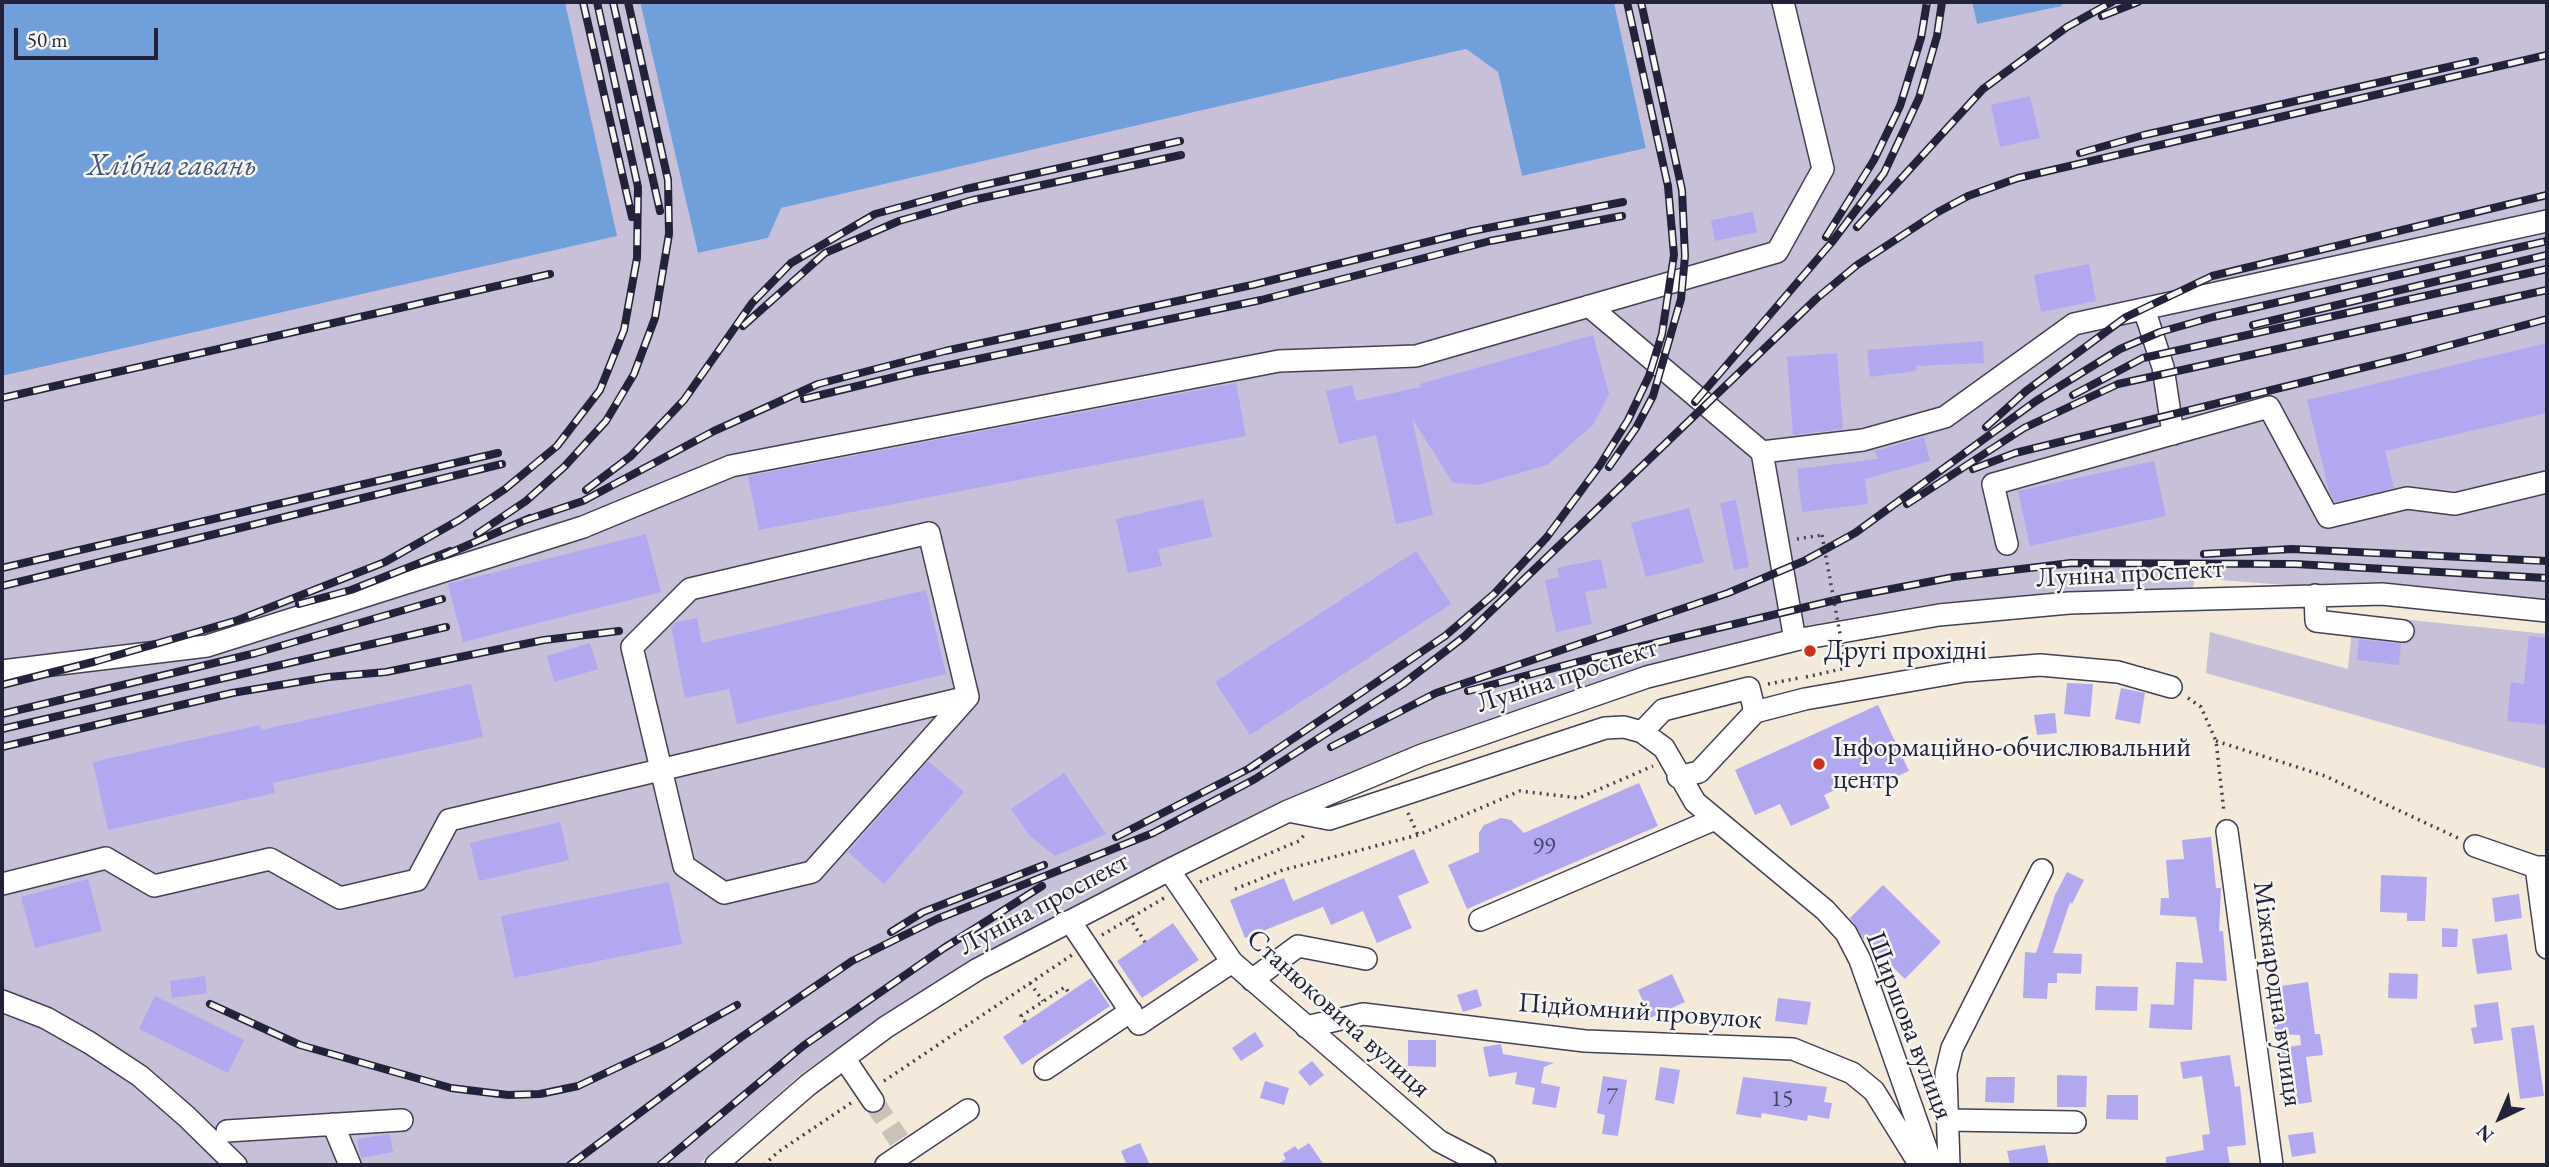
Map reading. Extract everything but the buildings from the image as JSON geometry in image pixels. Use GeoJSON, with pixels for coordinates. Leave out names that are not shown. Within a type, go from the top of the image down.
{"type":"FeatureCollection","features":[{"type":"Feature","properties":{"kind":"street"},"geometry":{"type":"LineString","coordinates":[[2,671],[207,646],[583,527],[732,466],[1279,361],[1416,356],[1777,252],[1823,169],[1783,2]]}},
{"type":"Feature","properties":{"kind":"street"},"geometry":{"type":"LineString","coordinates":[[1762,452],[1863,440],[1945,417],[2074,324],[2547,221]]}},
{"type":"Feature","properties":{"kind":"street"},"geometry":{"type":"LineString","coordinates":[[1589,306],[1762,452],[1795,640]]}},
{"type":"Feature","properties":{"kind":"street"},"geometry":{"type":"LineString","coordinates":[[2144,309],[2163,367],[2173,434]]}},
{"type":"Feature","properties":{"kind":"street"},"geometry":{"type":"LineString","coordinates":[[2007,544],[1993,484],[2269,407],[2328,517],[2407,498],[2455,504],[2547,482]]}},
{"type":"Feature","properties":{"kind":"street"},"geometry":{"type":"LineString","coordinates":[[929,533],[968,697],[812,872],[724,893],[684,866],[632,647],[690,589],[929,533]]}},
{"type":"Feature","properties":{"kind":"street","name":"Луніна проспект"},"geometry":{"type":"LineString","coordinates":[[716,1165],[808,1084],[886,1027],[978,970],[1070,921],[1288,811],[1422,755],[1547,709],[1647,677],[1795,640],[1939,615],[2017,608],[2194,597],[2382,594],[2547,611]]}},
{"type":"Feature","properties":{"kind":"street"},"geometry":{"type":"LineString","coordinates":[[2315,595],[2316,621],[2403,631]]}},
{"type":"Feature","properties":{"kind":"street"},"geometry":{"type":"LineString","coordinates":[[1674,768],[1699,772],[1755,712],[1805,699],[1965,671],[2040,665],[2118,672],[2171,687]]}},
{"type":"Feature","properties":{"kind":"street"},"geometry":{"type":"LineString","coordinates":[[1288,811],[1329,818],[1605,728],[1624,727],[1642,732],[1663,710],[1749,688],[1755,712]]}},
{"type":"Feature","properties":{"kind":"street"},"geometry":{"type":"LineString","coordinates":[[2,884],[106,858],[153,886],[270,859],[340,898],[417,880],[449,820],[968,697]]}},
{"type":"Feature","properties":{"kind":"street","name":"Ширшова вулиця"},"geometry":{"type":"LineString","coordinates":[[1642,732],[1654,739],[1695,802],[1825,910],[1846,933],[1860,960],[1932,1165]]}},
{"type":"Feature","properties":{"kind":"street"},"geometry":{"type":"LineString","coordinates":[[1480,920],[1715,819]]}},
{"type":"Feature","properties":{"kind":"street","name":"Міжнародна вулиця"},"geometry":{"type":"LineString","coordinates":[[2227,831],[2272,1165]]}},
{"type":"Feature","properties":{"kind":"street"},"geometry":{"type":"LineString","coordinates":[[2475,846],[2542,867],[2547,948]]}},
{"type":"Feature","properties":{"kind":"street","name":"Станюковича вулиця"},"geometry":{"type":"LineString","coordinates":[[1169,870],[1232,962],[1439,1141],[1485,1165]]}},
{"type":"Feature","properties":{"kind":"street"},"geometry":{"type":"LineString","coordinates":[[1949,1165],[1946,1073],[1952,1048],[2042,870]]}},
{"type":"Feature","properties":{"kind":"street"},"geometry":{"type":"LineString","coordinates":[[1070,921],[1139,1024],[1232,962]]}},
{"type":"Feature","properties":{"kind":"street"},"geometry":{"type":"LineString","coordinates":[[1252,980],[1298,946],[1366,959]]}},
{"type":"Feature","properties":{"kind":"street"},"geometry":{"type":"LineString","coordinates":[[2,1001],[68,1031],[140,1076],[236,1165]]}},
{"type":"Feature","properties":{"kind":"street"},"geometry":{"type":"LineString","coordinates":[[1045,1069],[1131,1012]]}},
{"type":"Feature","properties":{"kind":"street","name":"Підйомний провулок"},"geometry":{"type":"LineString","coordinates":[[1306,1027],[1363,1014],[1585,1041],[1793,1049],[1852,1073],[1874,1091],[1920,1165]]}},
{"type":"Feature","properties":{"kind":"street"},"geometry":{"type":"LineString","coordinates":[[844,1058],[870,1097]]}},
{"type":"Feature","properties":{"kind":"street"},"geometry":{"type":"LineString","coordinates":[[886,1165],[903,1146],[968,1110]]}},
{"type":"Feature","properties":{"kind":"street"},"geometry":{"type":"LineString","coordinates":[[227,1131],[402,1120]]}},
{"type":"Feature","properties":{"kind":"street"},"geometry":{"type":"LineString","coordinates":[[1947,1120],[2075,1122]]}},
{"type":"Feature","properties":{"kind":"street"},"geometry":{"type":"LineString","coordinates":[[333,1124],[351,1165]]}},
{"type":"Feature","properties":{"kind":"street"},"geometry":{"type":"LineString","coordinates":[[1439,1141],[1444,1165]]}},
{"type":"Feature","properties":{"kind":"path"},"geometry":{"type":"LineString","coordinates":[[1790,541],[1822,535],[1846,668]]}},
{"type":"Feature","properties":{"kind":"path"},"geometry":{"type":"LineString","coordinates":[[2171,687],[2201,707],[2216,741],[2227,831]]}},
{"type":"Feature","properties":{"kind":"path"},"geometry":{"type":"LineString","coordinates":[[2216,741],[2325,776],[2475,846]]}},
{"type":"Feature","properties":{"kind":"path"},"geometry":{"type":"LineString","coordinates":[[1235,889],[1283,870],[1418,835],[1520,791],[1579,798],[1674,768]]}},
{"type":"Feature","properties":{"kind":"path"},"geometry":{"type":"LineString","coordinates":[[1409,813],[1418,835]]}},
{"type":"Feature","properties":{"kind":"path"},"geometry":{"type":"LineString","coordinates":[[764,1165],[778,1152],[870,1097],[1030,983],[1129,917],[1182,889],[1299,841]]}},
{"type":"Feature","properties":{"kind":"path"},"geometry":{"type":"LineString","coordinates":[[1129,917],[1145,942]]}},
{"type":"Feature","properties":{"kind":"path"},"geometry":{"type":"LineString","coordinates":[[1030,983],[1043,1001]]}},
{"type":"Feature","properties":{"kind":"path"},"geometry":{"type":"LineString","coordinates":[[1025,1022],[1021,1016],[1043,1001],[1065,987],[1069,993]]}},
{"type":"Feature","properties":{"kind":"shaded area"},"geometry":{"type":"Polygon","coordinates":[[[565,2],[640,2],[698,253],[768,238],[780,208],[1466,49],[1498,72],[1522,176],[1646,147],[1614,2],[1972,2],[1977,24],[2061,6],[2061,2],[2547,2],[2547,600],[2383,582],[2285,585],[2195,578],[2193,588],[2068,592],[1937,603],[1793,628],[1644,666],[1417,744],[1283,800],[972,959],[880,1017],[800,1075],[698,1165],[2,1165],[2,376],[616,236],[565,2]]]}},
{"type":"Feature","properties":{"kind":"shaded area"},"geometry":{"type":"Polygon","coordinates":[[[2353,617],[2381,617],[2547,634],[2547,769],[2206,673],[2210,632],[2348,669],[2353,617]]]}},
{"type":"Feature","properties":{"kind":"water","name":"Хлібна гавань"},"geometry":{"type":"Polygon","coordinates":[[[2,2],[565,2],[617,236],[2,376],[2,2]]]}},
{"type":"Feature","properties":{"kind":"water"},"geometry":{"type":"Polygon","coordinates":[[[640,2],[1614,2],[1646,148],[1522,176],[1498,72],[1466,49],[781,208],[768,238],[698,253],[640,2]]]}},
{"type":"Feature","properties":{"kind":"water"},"geometry":{"type":"Polygon","coordinates":[[[1972,2],[2061,2],[2062,6],[1977,24],[1972,2]]]}},
{"type":"Feature","properties":{"kind":"tunnel"},"geometry":{"type":"LineString","coordinates":[[873,1101],[899,1140]]}},
{"type":"Feature","properties":{"kind":"railway"},"geometry":{"type":"LineString","coordinates":[[583,2],[632,217]]}},
{"type":"Feature","properties":{"kind":"railway"},"geometry":{"type":"LineString","coordinates":[[2,685],[238,620],[385,562],[459,520],[505,489],[557,446],[600,390],[624,330],[637,258],[638,187],[597,2]]}},
{"type":"Feature","properties":{"kind":"railway"},"geometry":{"type":"LineString","coordinates":[[613,2],[660,211]]}},
{"type":"Feature","properties":{"kind":"railway"},"geometry":{"type":"LineString","coordinates":[[477,534],[526,501],[564,467],[606,421],[634,374],[655,318],[669,234],[668,180],[628,2]]}},
{"type":"Feature","properties":{"kind":"railway"},"geometry":{"type":"LineString","coordinates":[[1248,769],[1445,636],[1494,594],[1547,537],[1600,465],[1628,420],[1649,376],[1662,334],[1674,255],[1668,186],[1627,2]]}},
{"type":"Feature","properties":{"kind":"railway"},"geometry":{"type":"LineString","coordinates":[[1609,467],[1636,428],[1653,396],[1681,299],[1685,256],[1682,190],[1641,2]]}},
{"type":"Feature","properties":{"kind":"railway"},"geometry":{"type":"LineString","coordinates":[[1826,237],[1874,160],[1900,106],[1921,38],[1927,2]]}},
{"type":"Feature","properties":{"kind":"railway"},"geometry":{"type":"LineString","coordinates":[[1695,402],[1832,242],[1884,173],[1919,98],[1937,36],[1942,2]]}},
{"type":"Feature","properties":{"kind":"railway"},"geometry":{"type":"LineString","coordinates":[[1857,227],[1983,89],[2067,27],[2112,2]]}},
{"type":"Feature","properties":{"kind":"railway"},"geometry":{"type":"LineString","coordinates":[[2102,16],[2138,2]]}},
{"type":"Feature","properties":{"kind":"railway"},"geometry":{"type":"LineString","coordinates":[[570,1165],[740,1038],[852,961],[937,919],[1153,833],[1255,779],[1403,684],[1465,636],[1816,299],[1857,265],[1938,212],[1968,196],[2018,178],[2547,55]]}},
{"type":"Feature","properties":{"kind":"railway"},"geometry":{"type":"LineString","coordinates":[[2080,153],[2144,135],[2475,61]]}},
{"type":"Feature","properties":{"kind":"railway"},"geometry":{"type":"LineString","coordinates":[[586,490],[631,456],[684,400],[752,303],[791,263],[875,214],[966,189],[1180,141]]}},
{"type":"Feature","properties":{"kind":"railway"},"geometry":{"type":"LineString","coordinates":[[743,326],[825,253],[899,221],[973,200],[1181,155]]}},
{"type":"Feature","properties":{"kind":"railway"},"geometry":{"type":"LineString","coordinates":[[1986,427],[2026,391],[2126,317],[2212,276],[2547,195]]}},
{"type":"Feature","properties":{"kind":"railway"},"geometry":{"type":"LineString","coordinates":[[523,521],[583,501],[714,431],[818,384],[945,351],[1252,285],[1472,231],[1623,202]]}},
{"type":"Feature","properties":{"kind":"railway"},"geometry":{"type":"LineString","coordinates":[[804,399],[911,373],[1261,300],[1490,241],[1622,216]]}},
{"type":"Feature","properties":{"kind":"railway"},"geometry":{"type":"LineString","coordinates":[[1331,747],[1436,693],[1728,593],[1804,561],[1855,533],[2036,401],[2120,349],[2160,332],[2213,317],[2547,241]]}},
{"type":"Feature","properties":{"kind":"railway"},"geometry":{"type":"LineString","coordinates":[[2253,325],[2547,255]]}},
{"type":"Feature","properties":{"kind":"railway"},"geometry":{"type":"LineString","coordinates":[[2073,395],[2143,358],[2547,269]]}},
{"type":"Feature","properties":{"kind":"railway"},"geometry":{"type":"LineString","coordinates":[[2,398],[550,274]]}},
{"type":"Feature","properties":{"kind":"railway"},"geometry":{"type":"LineString","coordinates":[[1907,504],[2024,428],[2118,384],[2547,290]]}},
{"type":"Feature","properties":{"kind":"railway"},"geometry":{"type":"LineString","coordinates":[[1973,469],[2015,453],[2410,356],[2547,319]]}},
{"type":"Feature","properties":{"kind":"railway"},"geometry":{"type":"LineString","coordinates":[[2,568],[498,453]]}},
{"type":"Feature","properties":{"kind":"railway"},"geometry":{"type":"LineString","coordinates":[[2,586],[502,464]]}},
{"type":"Feature","properties":{"kind":"railway"},"geometry":{"type":"LineString","coordinates":[[443,556],[530,518]]}},
{"type":"Feature","properties":{"kind":"railway"},"geometry":{"type":"LineString","coordinates":[[2204,554],[2292,549],[2547,561]]}},
{"type":"Feature","properties":{"kind":"railway"},"geometry":{"type":"LineString","coordinates":[[299,604],[351,590],[450,551]]}},
{"type":"Feature","properties":{"kind":"railway"},"geometry":{"type":"LineString","coordinates":[[1468,691],[1592,658],[1844,598],[1954,577],[2071,563],[2295,564],[2547,578]]}},
{"type":"Feature","properties":{"kind":"railway"},"geometry":{"type":"LineString","coordinates":[[2,714],[256,653],[442,599]]}},
{"type":"Feature","properties":{"kind":"railway"},"geometry":{"type":"LineString","coordinates":[[2,729],[446,627]]}},
{"type":"Feature","properties":{"kind":"railway"},"geometry":{"type":"LineString","coordinates":[[2,747],[232,693],[328,677],[386,672],[544,640],[619,631]]}},
{"type":"Feature","properties":{"kind":"railway"},"geometry":{"type":"LineString","coordinates":[[1116,837],[1256,765]]}},
{"type":"Feature","properties":{"kind":"railway"},"geometry":{"type":"LineString","coordinates":[[891,932],[923,912],[1044,865]]}},
{"type":"Feature","properties":{"kind":"railway"},"geometry":{"type":"LineString","coordinates":[[660,1165],[803,1046],[944,948],[1042,886]]}},
{"type":"Feature","properties":{"kind":"railway"},"geometry":{"type":"LineString","coordinates":[[210,1004],[300,1045],[451,1088],[508,1095],[540,1094],[578,1086],[667,1044],[737,1005]]}},
{"type":"Feature","properties":{"kind":"place","name":"Другі прохідні"},"geometry":{"type":"Point","coordinates":[1810,651]}},
{"type":"Feature","properties":{"kind":"place","name":"Інформаційно-обчислювальний центр"},"geometry":{"type":"Point","coordinates":[1819,764]}}]}
